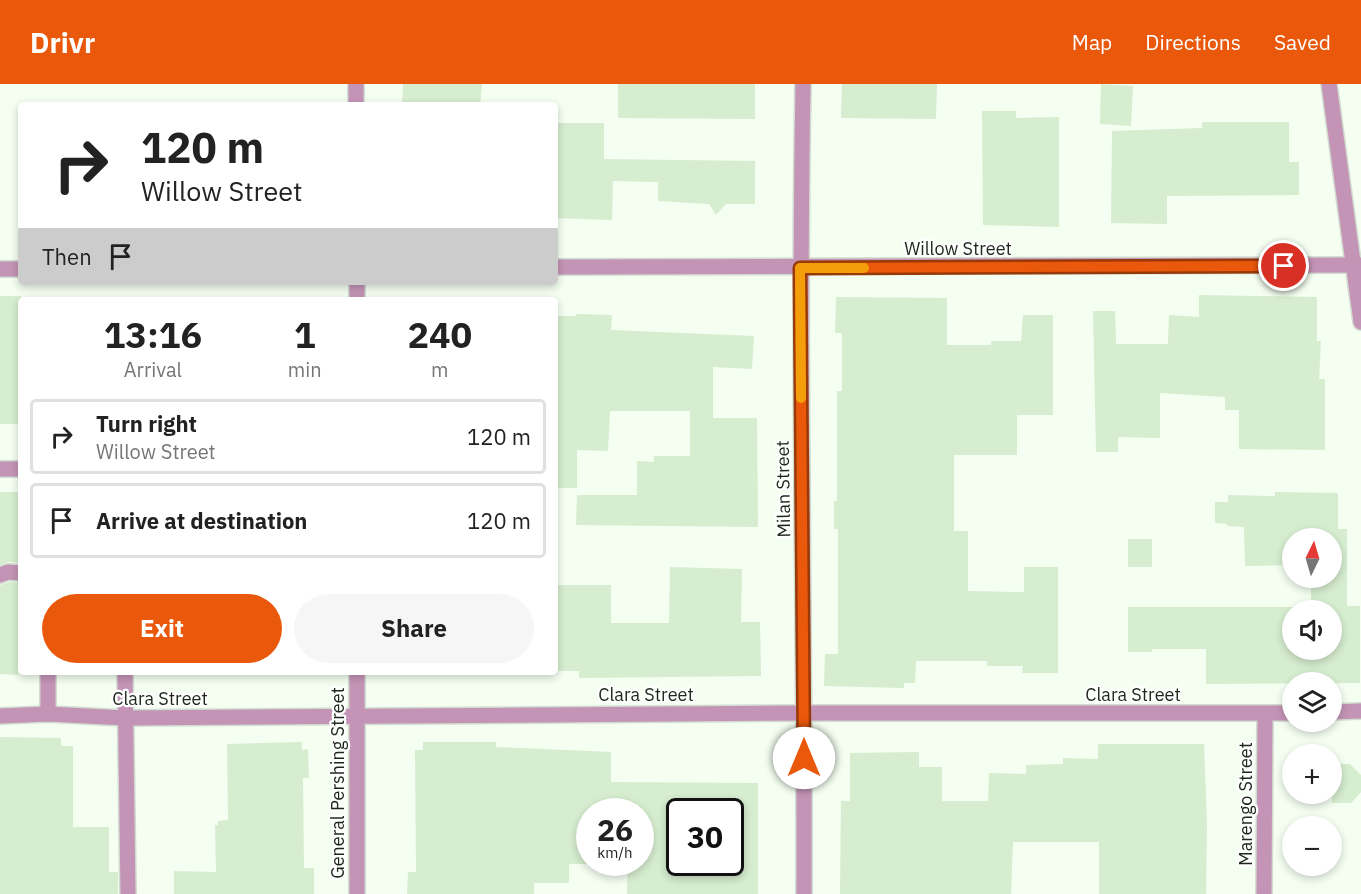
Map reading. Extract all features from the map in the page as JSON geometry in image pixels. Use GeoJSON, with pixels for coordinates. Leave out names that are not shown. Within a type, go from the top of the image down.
{"type":"FeatureCollection","features":[{"type":"Feature","properties":{"kind":"street"},"geometry":{"type":"LineString","coordinates":[[356,84],[356,102]]}},
{"type":"Feature","properties":{"kind":"street","name":"Milan Street"},"geometry":{"type":"LineString","coordinates":[[803,84],[800,268],[805,713],[804,894]]}},
{"type":"Feature","properties":{"kind":"street"},"geometry":{"type":"LineString","coordinates":[[1329,84],[1357,266],[1361,322]]}},
{"type":"Feature","properties":{"kind":"street","name":"Willow Street"},"geometry":{"type":"LineString","coordinates":[[558,267],[1357,266]]}},
{"type":"Feature","properties":{"kind":"street"},"geometry":{"type":"LineString","coordinates":[[0,269],[18,269]]}},
{"type":"Feature","properties":{"kind":"street"},"geometry":{"type":"LineString","coordinates":[[0,469],[18,469]]}},
{"type":"Feature","properties":{"kind":"street"},"geometry":{"type":"LineString","coordinates":[[0,575],[8,572],[18,573]]}},
{"type":"Feature","properties":{"kind":"street"},"geometry":{"type":"LineString","coordinates":[[48,675],[48,714]]}},
{"type":"Feature","properties":{"kind":"street"},"geometry":{"type":"LineString","coordinates":[[125,675],[128,894]]}},
{"type":"Feature","properties":{"kind":"street","name":"General Pershing Street"},"geometry":{"type":"LineString","coordinates":[[357,675],[357,894]]}},
{"type":"Feature","properties":{"kind":"street"},"geometry":{"type":"LineString","coordinates":[[1342,712],[1361,711]]}},
{"type":"Feature","properties":{"kind":"street","name":"Clara Street"},"geometry":{"type":"LineString","coordinates":[[0,716],[48,714],[124,718],[805,713],[1282,713]]}},
{"type":"Feature","properties":{"kind":"street","name":"Marengo Street"},"geometry":{"type":"LineString","coordinates":[[1264,894],[1265,714]]}},
{"type":"Feature","properties":{"kind":"building"},"geometry":{"type":"Polygon","coordinates":[[[403,84],[482,84],[480,102],[402,102],[403,84]]]}},
{"type":"Feature","properties":{"kind":"building"},"geometry":{"type":"Polygon","coordinates":[[[618,84],[755,84],[755,119],[618,118],[618,84]]]}},
{"type":"Feature","properties":{"kind":"building"},"geometry":{"type":"Polygon","coordinates":[[[842,84],[937,84],[936,119],[841,118],[842,84]]]}},
{"type":"Feature","properties":{"kind":"building"},"geometry":{"type":"Polygon","coordinates":[[[1101,84],[1133,86],[1131,126],[1100,124],[1101,84]]]}},
{"type":"Feature","properties":{"kind":"building"},"geometry":{"type":"Polygon","coordinates":[[[982,111],[1016,111],[1016,118],[1059,117],[1059,227],[983,225],[982,111]]]}},
{"type":"Feature","properties":{"kind":"building"},"geometry":{"type":"Polygon","coordinates":[[[1202,122],[1289,122],[1289,162],[1299,162],[1299,195],[1167,196],[1167,224],[1111,223],[1112,131],[1202,128],[1202,122]]]}},
{"type":"Feature","properties":{"kind":"building"},"geometry":{"type":"Polygon","coordinates":[[[558,123],[604,123],[604,159],[755,161],[755,204],[726,204],[716,215],[709,204],[658,201],[658,182],[613,181],[612,220],[558,218],[558,123]]]}},
{"type":"Feature","properties":{"kind":"building"},"geometry":{"type":"Polygon","coordinates":[[[1199,295],[1317,297],[1317,341],[1321,341],[1319,379],[1325,379],[1325,450],[1239,449],[1239,410],[1225,410],[1225,397],[1160,393],[1160,438],[1118,437],[1118,452],[1096,452],[1093,311],[1115,311],[1116,344],[1168,344],[1169,315],[1199,317],[1199,295]]]}},
{"type":"Feature","properties":{"kind":"building"},"geometry":{"type":"Polygon","coordinates":[[[0,296],[21,296],[18,297],[18,424],[0,424],[0,296]]]}},
{"type":"Feature","properties":{"kind":"building"},"geometry":{"type":"Polygon","coordinates":[[[836,297],[947,298],[947,345],[991,345],[991,341],[1021,341],[1023,315],[1053,315],[1053,415],[1017,415],[1017,455],[954,455],[954,531],[968,531],[968,591],[1024,592],[1024,567],[1058,567],[1058,673],[1022,673],[1023,666],[987,666],[987,661],[916,661],[915,683],[904,683],[904,688],[824,686],[825,654],[838,654],[838,529],[834,529],[834,501],[837,501],[837,391],[842,391],[842,333],[835,333],[836,297]]]}},
{"type":"Feature","properties":{"kind":"building"},"geometry":{"type":"Polygon","coordinates":[[[576,314],[612,315],[611,330],[754,336],[752,369],[713,367],[713,418],[757,418],[758,527],[576,525],[577,495],[637,495],[637,461],[654,462],[654,456],[690,456],[690,411],[610,411],[608,451],[577,450],[577,488],[558,488],[558,316],[576,316],[576,314]]]}},
{"type":"Feature","properties":{"kind":"building"},"geometry":{"type":"Polygon","coordinates":[[[0,492],[18,492],[18,563],[8,562],[0,565],[0,492]]]}},
{"type":"Feature","properties":{"kind":"building"},"geometry":{"type":"Polygon","coordinates":[[[1275,492],[1338,493],[1338,528],[1282,528],[1282,565],[1245,566],[1244,527],[1215,523],[1215,502],[1228,502],[1228,495],[1275,496],[1275,492]]]}},
{"type":"Feature","properties":{"kind":"building"},"geometry":{"type":"Polygon","coordinates":[[[1342,529],[1347,529],[1347,606],[1360,606],[1360,683],[1342,683],[1342,672],[1282,672],[1282,684],[1206,684],[1206,649],[1152,649],[1152,652],[1128,652],[1128,607],[1282,607],[1282,660],[1342,660],[1342,600],[1311,600],[1311,588],[1342,588],[1342,529]]]}},
{"type":"Feature","properties":{"kind":"building"},"geometry":{"type":"Polygon","coordinates":[[[1128,539],[1152,539],[1152,567],[1128,567],[1128,539]]]}},
{"type":"Feature","properties":{"kind":"building"},"geometry":{"type":"Polygon","coordinates":[[[670,567],[742,569],[741,622],[760,622],[761,676],[579,678],[579,671],[558,671],[558,585],[611,585],[611,623],[669,623],[670,567]]]}},
{"type":"Feature","properties":{"kind":"building"},"geometry":{"type":"Polygon","coordinates":[[[9,582],[18,583],[18,675],[0,674],[0,585],[9,582]]]}},
{"type":"Feature","properties":{"kind":"building"},"geometry":{"type":"Polygon","coordinates":[[[0,737],[61,738],[61,746],[73,746],[73,827],[109,827],[109,872],[118,872],[118,894],[0,894],[0,737]]]}},
{"type":"Feature","properties":{"kind":"building"},"geometry":{"type":"Polygon","coordinates":[[[302,742],[302,750],[308,749],[309,778],[303,778],[304,868],[314,868],[314,894],[174,894],[174,871],[216,872],[215,825],[218,825],[218,821],[228,820],[227,744],[302,742]]]}},
{"type":"Feature","properties":{"kind":"building"},"geometry":{"type":"Polygon","coordinates":[[[423,742],[496,742],[496,747],[611,752],[611,782],[758,783],[758,894],[627,894],[628,876],[654,876],[654,798],[576,798],[576,864],[569,864],[569,883],[534,883],[534,894],[407,894],[408,872],[416,872],[415,750],[423,750],[423,742]]]}},
{"type":"Feature","properties":{"kind":"building"},"geometry":{"type":"Polygon","coordinates":[[[1098,744],[1204,744],[1207,823],[1206,894],[1099,894],[1099,842],[1013,842],[1011,894],[840,894],[841,801],[850,801],[850,753],[919,752],[919,767],[942,767],[942,801],[988,801],[989,773],[1026,774],[1026,765],[1063,764],[1063,758],[1098,759],[1098,744]]]}},
{"type":"Feature","properties":{"kind":"building"},"geometry":{"type":"Polygon","coordinates":[[[1342,764],[1350,764],[1361,775],[1361,792],[1351,803],[1342,803],[1342,764]]]}},
{"type":"Feature","properties":{"kind":"slow traffic"},"geometry":{"type":"LineString","coordinates":[[801,398],[800,268],[864,268]]}},
{"type":"Feature","properties":{"kind":"route"},"geometry":{"type":"LineString","coordinates":[[804,758],[800,268],[1284,266]]}}]}
